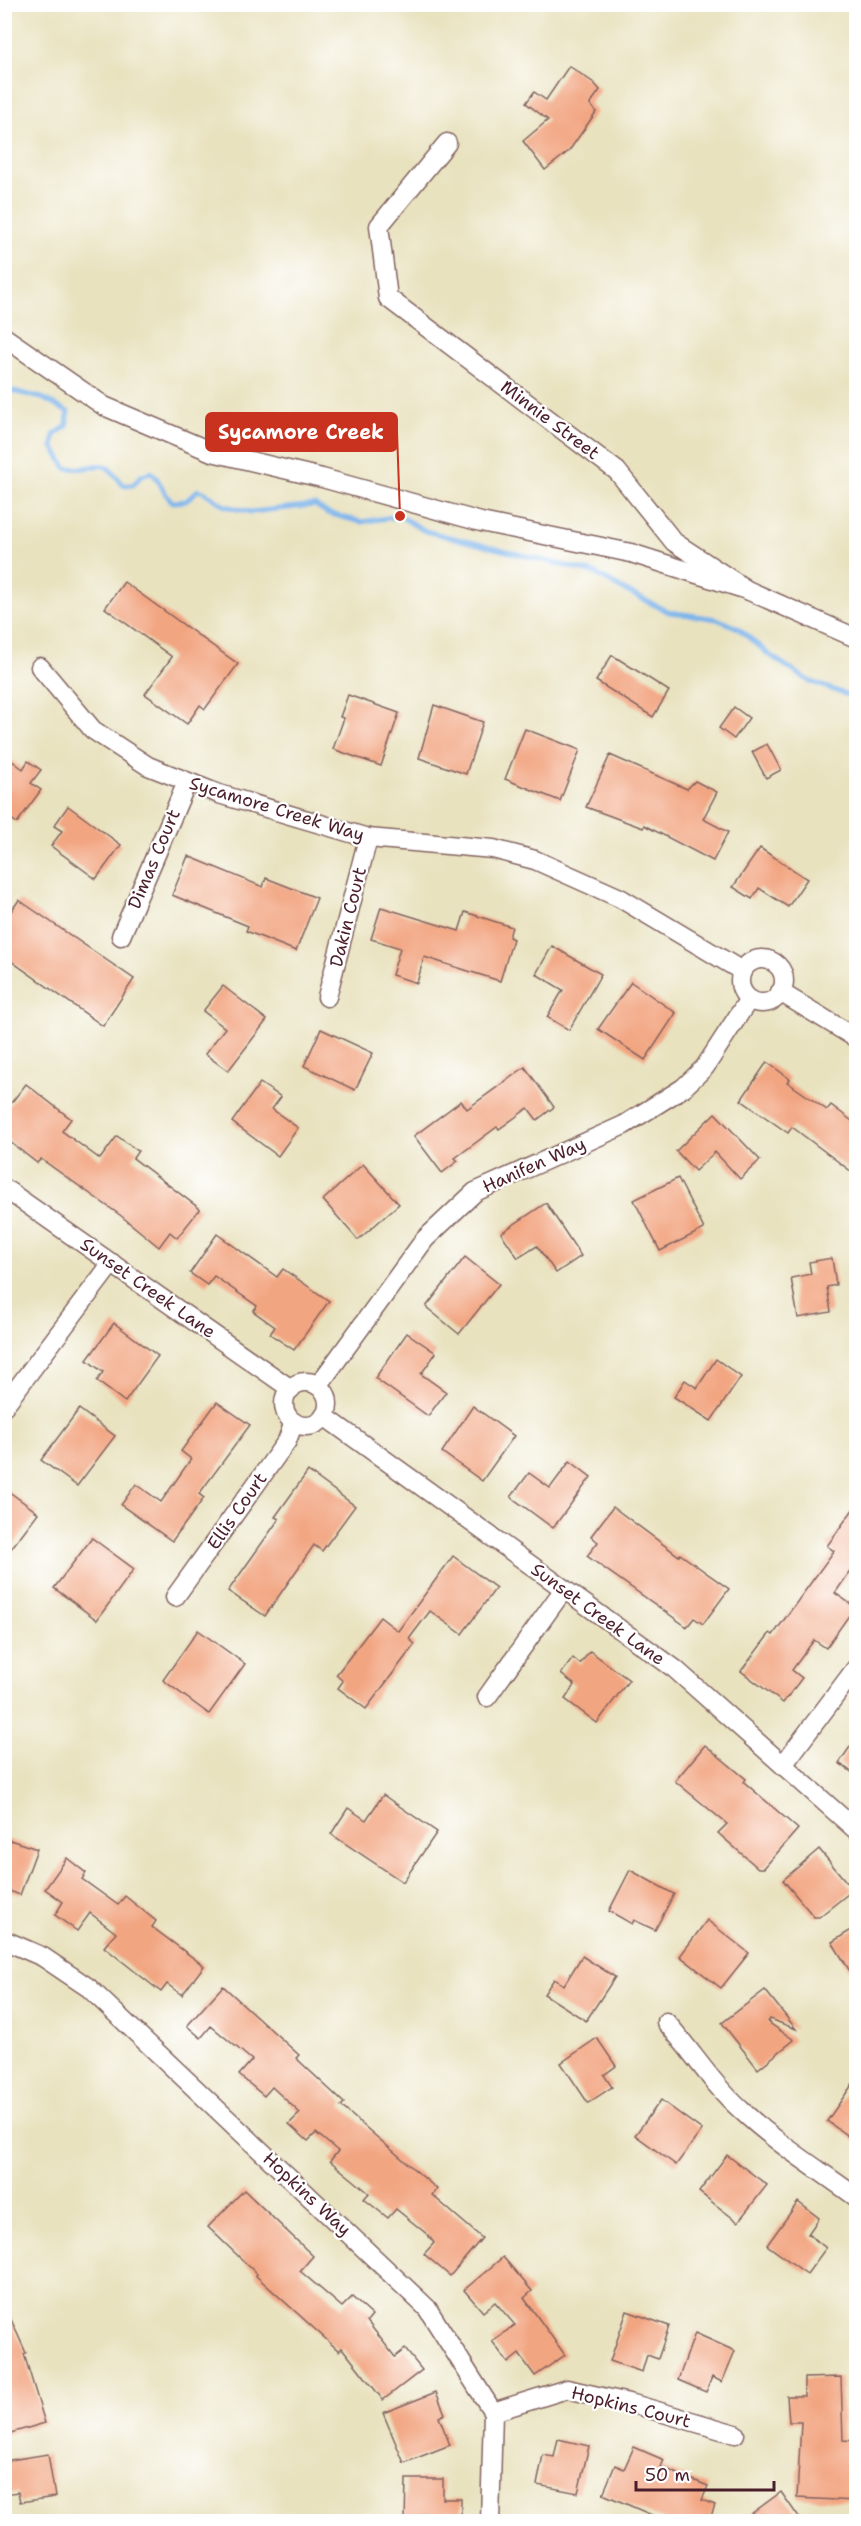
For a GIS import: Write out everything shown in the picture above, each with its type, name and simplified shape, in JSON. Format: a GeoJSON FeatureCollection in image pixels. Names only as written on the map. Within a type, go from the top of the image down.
{"type":"FeatureCollection","features":[{"type":"Feature","properties":{"kind":"street","name":"Minnie Street"},"geometry":{"type":"LineString","coordinates":[[447,143],[380,226],[388,298],[617,471],[674,542],[747,590],[856,638]]}},
{"type":"Feature","properties":{"kind":"street"},"geometry":{"type":"LineString","coordinates":[[4,337],[104,406],[212,452],[322,478],[481,522],[632,553],[747,590]]}},
{"type":"Feature","properties":{"kind":"street","name":"Sycamore Creek Way"},"geometry":{"type":"LineString","coordinates":[[40,667],[93,730],[148,766],[286,816],[368,838],[493,849],[535,860],[620,898],[742,972]]}},
{"type":"Feature","properties":{"kind":"street","name":"Dimas Court"},"geometry":{"type":"LineString","coordinates":[[121,936],[187,782]]}},
{"type":"Feature","properties":{"kind":"street","name":"Dakin Court"},"geometry":{"type":"LineString","coordinates":[[327,997],[368,838]]}},
{"type":"Feature","properties":{"kind":"street"},"geometry":{"type":"LineString","coordinates":[[754,960],[773,962],[782,973],[784,980],[780,992],[767,1002],[749,999],[740,985],[742,972],[754,960]]}},
{"type":"Feature","properties":{"kind":"street"},"geometry":{"type":"LineString","coordinates":[[780,992],[856,1038]]}},
{"type":"Feature","properties":{"kind":"street","name":"Hanifen Way"},"geometry":{"type":"LineString","coordinates":[[318,1386],[425,1239],[475,1192],[624,1125],[683,1088],[705,1067],[749,999]]}},
{"type":"Feature","properties":{"kind":"street","name":"Sunset Creek Lane"},"geometry":{"type":"LineString","coordinates":[[4,1188],[291,1389]]}},
{"type":"Feature","properties":{"kind":"street"},"geometry":{"type":"LineString","coordinates":[[4,1406],[112,1263]]}},
{"type":"Feature","properties":{"kind":"street"},"geometry":{"type":"LineString","coordinates":[[304,1383],[318,1386],[324,1391],[328,1404],[324,1416],[312,1426],[294,1422],[285,1408],[285,1401],[291,1389],[304,1383]]}},
{"type":"Feature","properties":{"kind":"street","name":"Sunset Creek Lane"},"geometry":{"type":"LineString","coordinates":[[324,1416],[675,1669],[856,1830]]}},
{"type":"Feature","properties":{"kind":"street","name":"Ellis Court"},"geometry":{"type":"LineString","coordinates":[[176,1597],[286,1441],[294,1422]]}},
{"type":"Feature","properties":{"kind":"street"},"geometry":{"type":"LineString","coordinates":[[487,1697],[564,1589]]}},
{"type":"Feature","properties":{"kind":"street"},"geometry":{"type":"LineString","coordinates":[[783,1766],[856,1668]]}},
{"type":"Feature","properties":{"kind":"street","name":"Hopkins Way"},"geometry":{"type":"LineString","coordinates":[[4,1940],[43,1957],[89,1988],[427,2308],[493,2412]]}},
{"type":"Feature","properties":{"kind":"street"},"geometry":{"type":"LineString","coordinates":[[666,2022],[715,2084],[741,2110],[771,2135],[856,2197]]}},
{"type":"Feature","properties":{"kind":"street","name":"Hopkins Court"},"geometry":{"type":"LineString","coordinates":[[493,2412],[567,2389],[633,2404],[735,2434]]}},
{"type":"Feature","properties":{"kind":"street"},"geometry":{"type":"LineString","coordinates":[[490,2522],[493,2412]]}},
{"type":"Feature","properties":{"kind":"building"},"geometry":{"type":"Polygon","coordinates":[[[569,66],[594,83],[600,90],[590,104],[596,112],[569,151],[545,170],[523,141],[548,120],[526,103],[534,92],[546,100],[569,66]]]}},
{"type":"Feature","properties":{"kind":"building"},"geometry":{"type":"Polygon","coordinates":[[[124,582],[238,664],[205,709],[200,705],[187,724],[145,694],[172,657],[105,608],[124,582]]]}},
{"type":"Feature","properties":{"kind":"building"},"geometry":{"type":"Polygon","coordinates":[[[612,655],[669,691],[653,717],[596,681],[612,655]]]}},
{"type":"Feature","properties":{"kind":"building"},"geometry":{"type":"Polygon","coordinates":[[[348,695],[399,713],[381,766],[333,749],[344,718],[340,717],[348,695]]]}},
{"type":"Feature","properties":{"kind":"building"},"geometry":{"type":"Polygon","coordinates":[[[434,705],[483,722],[466,774],[419,758],[434,705]]]}},
{"type":"Feature","properties":{"kind":"building"},"geometry":{"type":"Polygon","coordinates":[[[734,707],[749,718],[734,739],[719,728],[734,707]]]}},
{"type":"Feature","properties":{"kind":"building"},"geometry":{"type":"Polygon","coordinates":[[[525,729],[580,750],[560,801],[505,779],[525,729]]]}},
{"type":"Feature","properties":{"kind":"building"},"geometry":{"type":"Polygon","coordinates":[[[767,744],[781,770],[766,778],[752,752],[767,744]]]}},
{"type":"Feature","properties":{"kind":"building"},"geometry":{"type":"Polygon","coordinates":[[[4,755],[23,769],[28,761],[41,770],[31,783],[41,790],[17,823],[4,814],[4,755]]]}},
{"type":"Feature","properties":{"kind":"building"},"geometry":{"type":"Polygon","coordinates":[[[610,755],[687,789],[695,781],[717,792],[703,819],[728,832],[713,861],[644,825],[643,828],[586,807],[610,755]]]}},
{"type":"Feature","properties":{"kind":"building"},"geometry":{"type":"Polygon","coordinates":[[[68,806],[121,845],[96,879],[51,846],[62,831],[54,826],[68,806]]]}},
{"type":"Feature","properties":{"kind":"building"},"geometry":{"type":"Polygon","coordinates":[[[760,848],[807,879],[788,907],[759,888],[752,899],[733,887],[760,848]]]}},
{"type":"Feature","properties":{"kind":"building"},"geometry":{"type":"Polygon","coordinates":[[[188,856],[263,887],[266,878],[317,898],[296,951],[246,931],[248,926],[172,895],[188,856]]]}},
{"type":"Feature","properties":{"kind":"building"},"geometry":{"type":"Polygon","coordinates":[[[19,900],[134,979],[103,1026],[4,956],[4,921],[19,900]]]}},
{"type":"Feature","properties":{"kind":"building"},"geometry":{"type":"Polygon","coordinates":[[[381,907],[459,931],[465,912],[512,927],[509,937],[513,939],[500,981],[424,957],[417,983],[392,975],[400,948],[371,939],[381,907]]]}},
{"type":"Feature","properties":{"kind":"building"},"geometry":{"type":"Polygon","coordinates":[[[552,946],[601,974],[569,1030],[547,1017],[563,990],[536,974],[552,946]]]}},
{"type":"Feature","properties":{"kind":"building"},"geometry":{"type":"Polygon","coordinates":[[[631,982],[676,1013],[645,1060],[598,1029],[631,982]]]}},
{"type":"Feature","properties":{"kind":"building"},"geometry":{"type":"Polygon","coordinates":[[[223,986],[267,1020],[228,1071],[205,1054],[225,1028],[203,1011],[223,986]]]}},
{"type":"Feature","properties":{"kind":"building"},"geometry":{"type":"Polygon","coordinates":[[[321,1029],[373,1053],[355,1090],[304,1066],[321,1029]]]}},
{"type":"Feature","properties":{"kind":"building"},"geometry":{"type":"Polygon","coordinates":[[[767,1062],[790,1079],[787,1082],[827,1110],[831,1105],[856,1124],[856,1175],[792,1127],[788,1133],[741,1100],[767,1062]]]}},
{"type":"Feature","properties":{"kind":"building"},"geometry":{"type":"Polygon","coordinates":[[[525,1067],[554,1107],[537,1120],[528,1108],[499,1129],[497,1127],[455,1158],[458,1161],[442,1173],[414,1136],[461,1101],[467,1109],[525,1067]]]}},
{"type":"Feature","properties":{"kind":"building"},"geometry":{"type":"Polygon","coordinates":[[[260,1083],[281,1097],[272,1109],[298,1128],[278,1156],[232,1122],[260,1083]]]}},
{"type":"Feature","properties":{"kind":"building"},"geometry":{"type":"Polygon","coordinates":[[[26,1084],[71,1119],[62,1131],[100,1159],[117,1136],[138,1151],[133,1158],[200,1209],[177,1238],[170,1232],[159,1247],[120,1215],[41,1159],[37,1163],[4,1136],[4,1112],[26,1084]]]}},
{"type":"Feature","properties":{"kind":"building"},"geometry":{"type":"Polygon","coordinates":[[[715,1113],[760,1160],[740,1179],[715,1152],[695,1171],[676,1151],[715,1113]]]}},
{"type":"Feature","properties":{"kind":"building"},"geometry":{"type":"Polygon","coordinates":[[[363,1164],[399,1204],[358,1240],[323,1200],[363,1164]]]}},
{"type":"Feature","properties":{"kind":"building"},"geometry":{"type":"Polygon","coordinates":[[[678,1178],[704,1229],[660,1251],[634,1200],[678,1178]]]}},
{"type":"Feature","properties":{"kind":"building"},"geometry":{"type":"Polygon","coordinates":[[[546,1203],[581,1256],[556,1273],[537,1246],[518,1258],[501,1233],[546,1203]]]}},
{"type":"Feature","properties":{"kind":"building"},"geometry":{"type":"Polygon","coordinates":[[[217,1234],[277,1277],[283,1269],[329,1301],[294,1350],[270,1334],[275,1327],[253,1311],[257,1306],[214,1276],[207,1285],[190,1273],[217,1234]]]}},
{"type":"Feature","properties":{"kind":"building"},"geometry":{"type":"Polygon","coordinates":[[[465,1257],[499,1284],[459,1334],[426,1307],[465,1257]]]}},
{"type":"Feature","properties":{"kind":"building"},"geometry":{"type":"Polygon","coordinates":[[[832,1258],[836,1285],[827,1287],[831,1312],[798,1318],[791,1278],[811,1274],[809,1262],[832,1258]]]}},
{"type":"Feature","properties":{"kind":"building"},"geometry":{"type":"Polygon","coordinates":[[[114,1323],[158,1356],[125,1402],[97,1381],[103,1372],[87,1360],[114,1323]]]}},
{"type":"Feature","properties":{"kind":"building"},"geometry":{"type":"Polygon","coordinates":[[[407,1333],[436,1353],[421,1374],[446,1392],[428,1416],[375,1378],[407,1333]]]}},
{"type":"Feature","properties":{"kind":"building"},"geometry":{"type":"Polygon","coordinates":[[[716,1359],[741,1377],[711,1421],[674,1397],[685,1380],[697,1388],[716,1359]]]}},
{"type":"Feature","properties":{"kind":"building"},"geometry":{"type":"Polygon","coordinates":[[[217,1402],[250,1425],[199,1494],[204,1498],[172,1541],[121,1505],[136,1484],[161,1502],[191,1459],[181,1451],[217,1402]]]}},
{"type":"Feature","properties":{"kind":"building"},"geometry":{"type":"Polygon","coordinates":[[[473,1406],[514,1436],[482,1481],[442,1452],[473,1406]]]}},
{"type":"Feature","properties":{"kind":"building"},"geometry":{"type":"Polygon","coordinates":[[[79,1409],[115,1436],[77,1486],[41,1460],[79,1409]]]}},
{"type":"Feature","properties":{"kind":"building"},"geometry":{"type":"Polygon","coordinates":[[[570,1461],[591,1477],[553,1528],[511,1497],[529,1473],[550,1488],[570,1461]]]}},
{"type":"Feature","properties":{"kind":"building"},"geometry":{"type":"Polygon","coordinates":[[[308,1471],[355,1506],[322,1551],[314,1545],[265,1616],[228,1591],[279,1519],[275,1517],[308,1471]]]}},
{"type":"Feature","properties":{"kind":"building"},"geometry":{"type":"Polygon","coordinates":[[[4,1488],[38,1513],[4,1558],[4,1488]]]}},
{"type":"Feature","properties":{"kind":"building"},"geometry":{"type":"Polygon","coordinates":[[[856,1505],[856,1563],[835,1593],[855,1607],[826,1648],[814,1640],[792,1670],[802,1678],[783,1703],[741,1671],[770,1633],[773,1635],[834,1551],[827,1546],[856,1505]]]}},
{"type":"Feature","properties":{"kind":"building"},"geometry":{"type":"Polygon","coordinates":[[[613,1507],[679,1556],[680,1554],[729,1589],[703,1624],[694,1618],[687,1627],[587,1556],[598,1542],[591,1536],[613,1507]]]}},
{"type":"Feature","properties":{"kind":"building"},"geometry":{"type":"Polygon","coordinates":[[[92,1538],[134,1569],[97,1620],[54,1588],[92,1538]]]}},
{"type":"Feature","properties":{"kind":"building"},"geometry":{"type":"Polygon","coordinates":[[[453,1556],[496,1588],[462,1634],[430,1611],[409,1639],[415,1644],[366,1709],[338,1688],[343,1681],[336,1675],[380,1617],[398,1631],[453,1556]]]}},
{"type":"Feature","properties":{"kind":"building"},"geometry":{"type":"Polygon","coordinates":[[[198,1630],[245,1664],[209,1714],[163,1680],[198,1630]]]}},
{"type":"Feature","properties":{"kind":"building"},"geometry":{"type":"Polygon","coordinates":[[[590,1651],[629,1680],[597,1723],[565,1699],[575,1685],[561,1674],[573,1658],[580,1664],[590,1651]]]}},
{"type":"Feature","properties":{"kind":"building"},"geometry":{"type":"Polygon","coordinates":[[[856,1738],[856,1775],[839,1763],[856,1738]]]}},
{"type":"Feature","properties":{"kind":"building"},"geometry":{"type":"Polygon","coordinates":[[[705,1745],[746,1779],[744,1782],[798,1829],[764,1868],[758,1868],[718,1833],[727,1824],[675,1781],[705,1745]]]}},
{"type":"Feature","properties":{"kind":"building"},"geometry":{"type":"Polygon","coordinates":[[[383,1795],[437,1832],[403,1882],[331,1834],[348,1808],[366,1820],[383,1795]]]}},
{"type":"Feature","properties":{"kind":"building"},"geometry":{"type":"Polygon","coordinates":[[[4,1838],[37,1849],[20,1895],[4,1889],[4,1838]]]}},
{"type":"Feature","properties":{"kind":"building"},"geometry":{"type":"Polygon","coordinates":[[[819,1849],[853,1890],[819,1917],[814,1917],[783,1880],[819,1849]]]}},
{"type":"Feature","properties":{"kind":"building"},"geometry":{"type":"Polygon","coordinates":[[[67,1858],[86,1873],[82,1879],[118,1905],[125,1896],[156,1921],[152,1927],[204,1966],[182,1995],[167,1984],[161,1992],[104,1947],[116,1933],[90,1913],[77,1931],[55,1915],[63,1902],[45,1889],[67,1858]]]}},
{"type":"Feature","properties":{"kind":"building"},"geometry":{"type":"Polygon","coordinates":[[[630,1870],[674,1894],[655,1930],[634,1920],[632,1924],[609,1911],[630,1870]]]}},
{"type":"Feature","properties":{"kind":"building"},"geometry":{"type":"Polygon","coordinates":[[[707,1920],[749,1953],[721,1988],[680,1956],[707,1920]]]}},
{"type":"Feature","properties":{"kind":"building"},"geometry":{"type":"Polygon","coordinates":[[[856,1927],[856,1981],[832,1942],[856,1927]]]}},
{"type":"Feature","properties":{"kind":"building"},"geometry":{"type":"Polygon","coordinates":[[[582,1956],[615,1977],[586,2021],[544,1994],[554,1979],[564,1985],[582,1956]]]}},
{"type":"Feature","properties":{"kind":"building"},"geometry":{"type":"Polygon","coordinates":[[[223,1986],[299,2055],[296,2058],[344,2103],[341,2106],[437,2189],[432,2195],[482,2238],[450,2276],[424,2254],[434,2243],[428,2235],[396,2209],[388,2218],[364,2199],[369,2193],[330,2161],[338,2151],[316,2133],[308,2141],[289,2124],[300,2113],[272,2087],[264,2096],[239,2075],[252,2060],[211,2026],[201,2038],[187,2026],[223,1986]]]}},
{"type":"Feature","properties":{"kind":"building"},"geometry":{"type":"Polygon","coordinates":[[[765,1990],[796,2029],[770,2019],[768,2022],[794,2040],[758,2069],[722,2023],[765,1990]]]}},
{"type":"Feature","properties":{"kind":"building"},"geometry":{"type":"Polygon","coordinates":[[[597,2038],[616,2066],[604,2075],[612,2087],[588,2103],[561,2063],[597,2038]]]}},
{"type":"Feature","properties":{"kind":"building"},"geometry":{"type":"Polygon","coordinates":[[[856,2079],[856,2142],[827,2121],[856,2079]]]}},
{"type":"Feature","properties":{"kind":"building"},"geometry":{"type":"Polygon","coordinates":[[[661,2100],[702,2130],[676,2165],[635,2135],[661,2100]]]}},
{"type":"Feature","properties":{"kind":"building"},"geometry":{"type":"Polygon","coordinates":[[[727,2155],[767,2185],[738,2222],[699,2192],[727,2155]]]}},
{"type":"Feature","properties":{"kind":"building"},"geometry":{"type":"Polygon","coordinates":[[[244,2190],[313,2256],[300,2271],[342,2307],[352,2297],[372,2315],[367,2321],[395,2357],[405,2349],[422,2370],[383,2400],[342,2348],[339,2351],[255,2275],[257,2274],[208,2227],[244,2190]]]}},
{"type":"Feature","properties":{"kind":"building"},"geometry":{"type":"Polygon","coordinates":[[[798,2202],[819,2218],[808,2234],[826,2248],[807,2274],[767,2245],[798,2202]]]}},
{"type":"Feature","properties":{"kind":"building"},"geometry":{"type":"Polygon","coordinates":[[[503,2257],[532,2291],[524,2298],[565,2355],[535,2376],[519,2354],[508,2363],[492,2341],[515,2325],[495,2302],[483,2312],[464,2290],[503,2257]]]}},
{"type":"Feature","properties":{"kind":"building"},"geometry":{"type":"Polygon","coordinates":[[[4,2304],[26,2353],[24,2354],[45,2423],[4,2435],[4,2304]]]}},
{"type":"Feature","properties":{"kind":"building"},"geometry":{"type":"Polygon","coordinates":[[[627,2311],[669,2326],[658,2359],[647,2355],[642,2372],[610,2361],[627,2311]]]}},
{"type":"Feature","properties":{"kind":"building"},"geometry":{"type":"Polygon","coordinates":[[[695,2333],[735,2351],[722,2382],[712,2377],[706,2392],[678,2380],[695,2333]]]}},
{"type":"Feature","properties":{"kind":"building"},"geometry":{"type":"Polygon","coordinates":[[[841,2377],[843,2440],[856,2441],[856,2501],[797,2498],[801,2422],[789,2422],[787,2396],[804,2396],[804,2378],[841,2377]]]}},
{"type":"Feature","properties":{"kind":"building"},"geometry":{"type":"Polygon","coordinates":[[[436,2392],[445,2414],[439,2417],[450,2445],[404,2463],[383,2413],[436,2392]]]}},
{"type":"Feature","properties":{"kind":"building"},"geometry":{"type":"Polygon","coordinates":[[[558,2439],[589,2446],[578,2493],[537,2485],[543,2455],[554,2457],[558,2439]]]}},
{"type":"Feature","properties":{"kind":"building"},"geometry":{"type":"Polygon","coordinates":[[[634,2447],[664,2460],[661,2467],[708,2486],[702,2500],[715,2505],[709,2522],[668,2522],[603,2494],[615,2465],[624,2469],[634,2447]]]}},
{"type":"Feature","properties":{"kind":"building"},"geometry":{"type":"Polygon","coordinates":[[[48,2454],[55,2497],[20,2502],[18,2492],[4,2494],[4,2461],[48,2454]]]}},
{"type":"Feature","properties":{"kind":"building"},"geometry":{"type":"Polygon","coordinates":[[[406,2479],[443,2479],[443,2499],[461,2499],[461,2522],[405,2522],[406,2479]]]}},
{"type":"Feature","properties":{"kind":"building"},"geometry":{"type":"Polygon","coordinates":[[[781,2492],[802,2522],[740,2522],[781,2492]]]}},
{"type":"Feature","properties":{"kind":"waterway"},"geometry":{"type":"LineString","coordinates":[[4,389],[42,398],[68,412],[67,426],[54,435],[53,447],[66,468],[104,466],[123,485],[133,485],[142,475],[151,472],[173,502],[186,501],[198,490],[225,506],[251,512],[315,505],[327,513],[361,522],[400,516],[425,531],[595,573],[669,612],[717,619],[738,628],[768,654],[809,681],[856,698]]}},
{"type":"Feature","properties":{"kind":"place","name":"Sycamore Creek"},"geometry":{"type":"Point","coordinates":[400,516]}}]}
